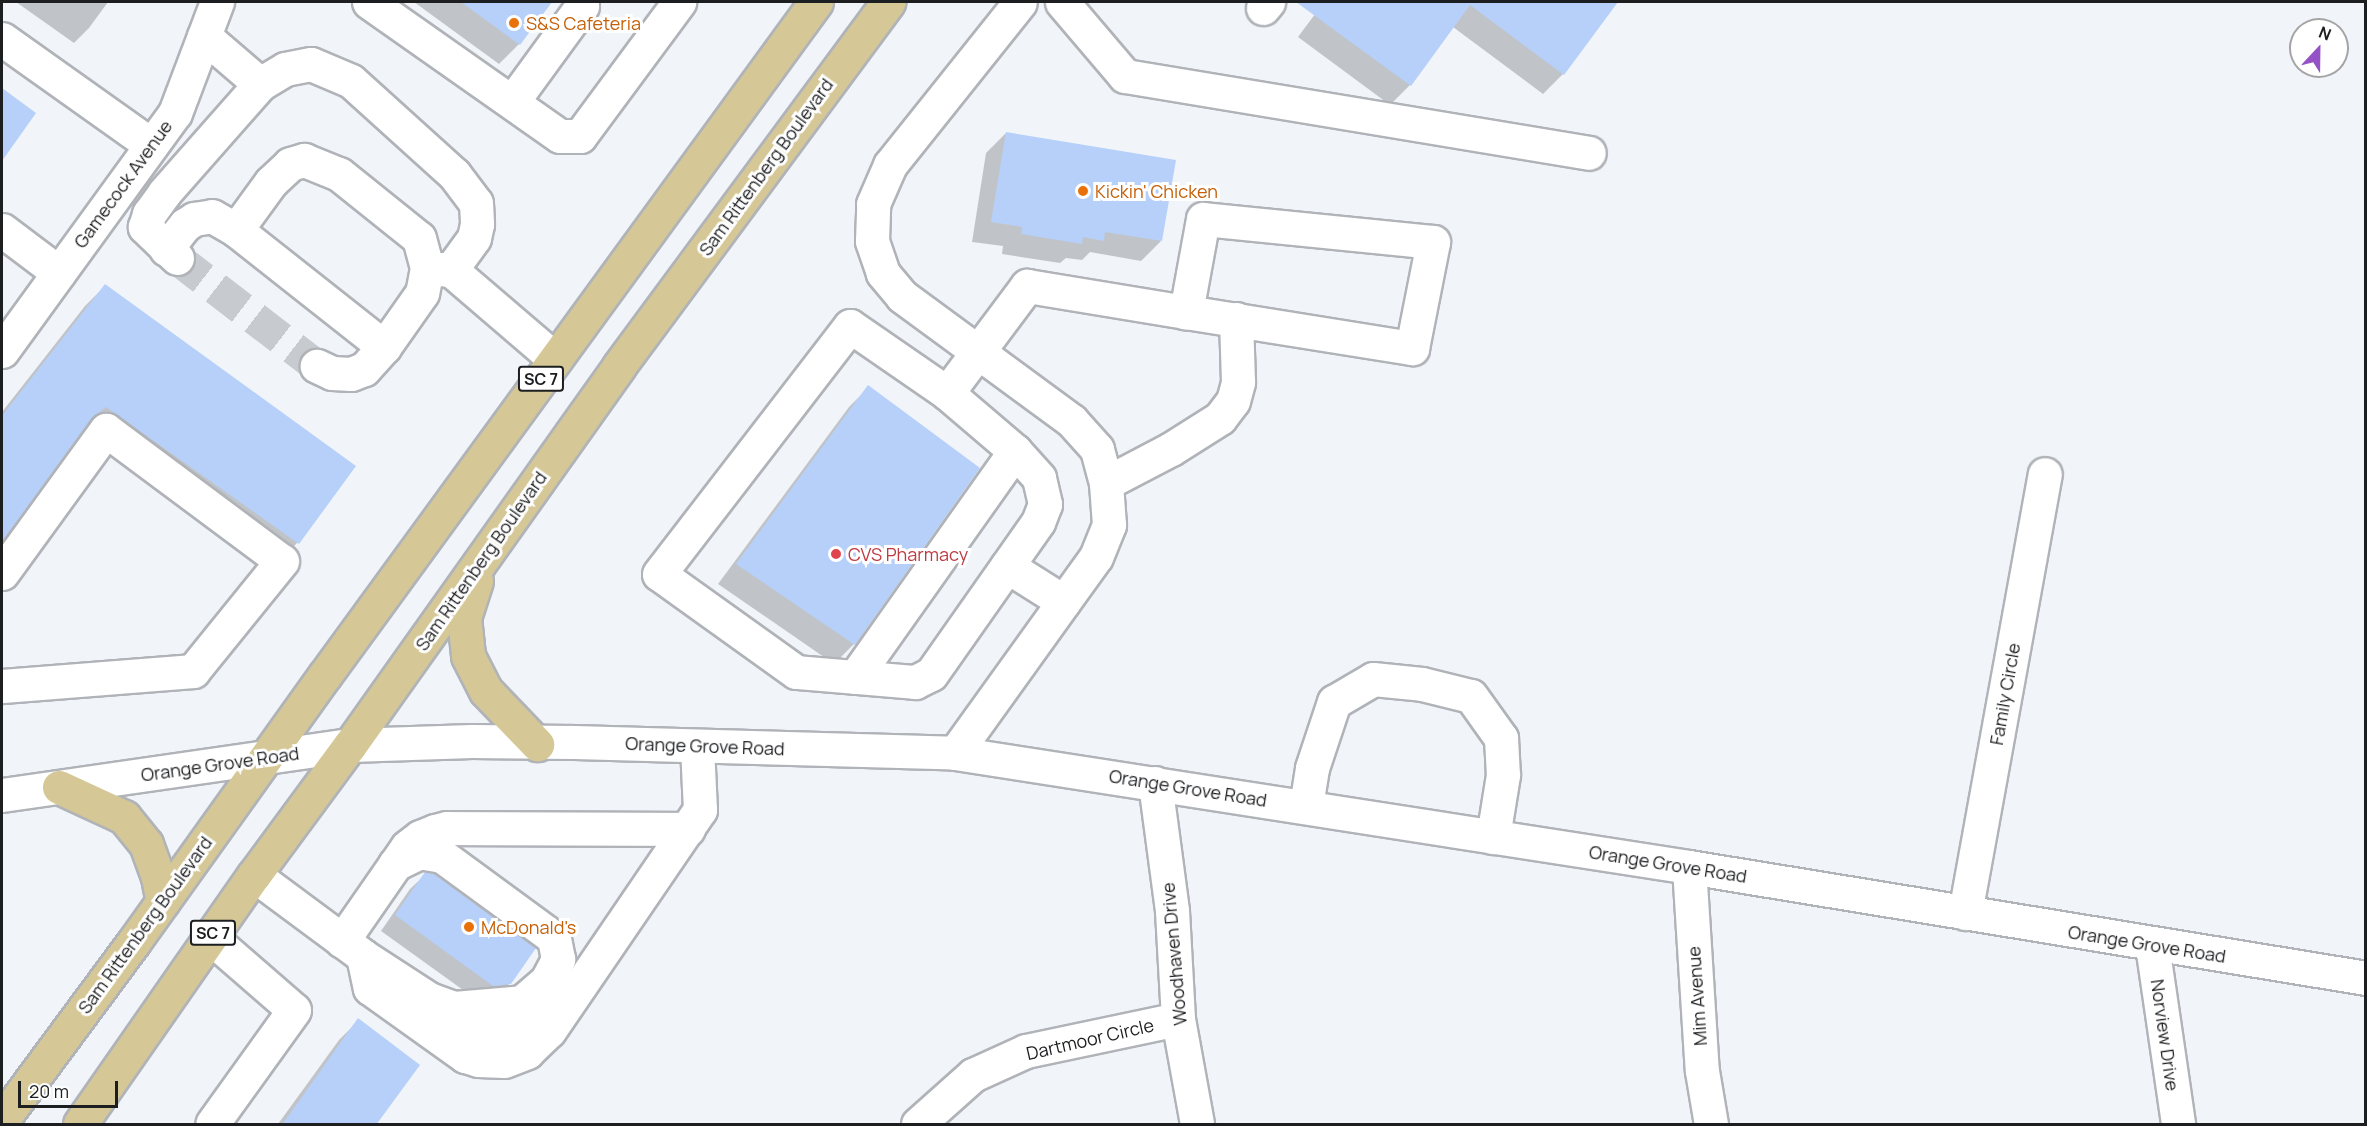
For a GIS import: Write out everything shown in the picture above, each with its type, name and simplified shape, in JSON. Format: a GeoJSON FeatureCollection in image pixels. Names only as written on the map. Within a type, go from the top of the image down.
{"type":"FeatureCollection","features":[{"type":"Feature","properties":{"kind":"main road","name":"Sam Rittenberg Boulevard"},"geometry":{"type":"LineString","coordinates":[[2,1120],[163,902],[816,2]]}},
{"type":"Feature","properties":{"kind":"main road","name":"Sam Rittenberg Boulevard"},"geometry":{"type":"LineString","coordinates":[[80,1125],[254,875],[350,745],[619,366],[888,2]]}},
{"type":"Feature","properties":{"kind":"main road"},"geometry":{"type":"LineString","coordinates":[[486,554],[464,617],[468,656],[486,691],[537,744]]}},
{"type":"Feature","properties":{"kind":"main road"},"geometry":{"type":"LineString","coordinates":[[58,788],[124,817],[146,844],[158,877],[163,902]]}},
{"type":"Feature","properties":{"kind":"street","name":"Gamecock Avenue"},"geometry":{"type":"LineString","coordinates":[[2,351],[175,113],[217,2]]}},
{"type":"Feature","properties":{"kind":"street"},"geometry":{"type":"LineString","coordinates":[[369,2],[560,136],[580,136],[679,2]]}},
{"type":"Feature","properties":{"kind":"street"},"geometry":{"type":"LineString","coordinates":[[955,753],[1096,557],[1109,525],[1106,483],[1097,449],[1072,421],[902,296],[883,273],[872,241],[873,204],[890,165],[1020,2]]}},
{"type":"Feature","properties":{"kind":"street"},"geometry":{"type":"LineString","coordinates":[[1062,2],[1125,76],[1589,153]]}},
{"type":"Feature","properties":{"kind":"street"},"geometry":{"type":"LineString","coordinates":[[512,102],[582,6]]}},
{"type":"Feature","properties":{"kind":"street"},"geometry":{"type":"LineString","coordinates":[[204,36],[260,84]]}},
{"type":"Feature","properties":{"kind":"street"},"geometry":{"type":"LineString","coordinates":[[2,39],[152,145]]}},
{"type":"Feature","properties":{"kind":"street"},"geometry":{"type":"LineString","coordinates":[[317,366],[332,373],[351,374],[364,369],[384,347],[439,269],[474,238],[477,224],[476,203],[454,174],[351,81],[311,64],[285,69],[260,84],[164,193],[149,214],[145,226],[171,254],[185,225],[194,219],[212,216],[236,230],[384,347]]}},
{"type":"Feature","properties":{"kind":"street"},"geometry":{"type":"LineString","coordinates":[[236,230],[271,182],[290,164],[304,160],[339,174],[419,238],[439,269],[555,359]]}},
{"type":"Feature","properties":{"kind":"street"},"geometry":{"type":"LineString","coordinates":[[947,393],[1027,286],[1186,312],[1412,348],[1433,242],[1203,219],[1186,312]]}},
{"type":"Feature","properties":{"kind":"street"},"geometry":{"type":"LineString","coordinates":[[2,230],[59,273]]}},
{"type":"Feature","properties":{"kind":"street"},"geometry":{"type":"LineString","coordinates":[[1106,483],[1171,449],[1220,418],[1233,401],[1238,382],[1236,320]]}},
{"type":"Feature","properties":{"kind":"street"},"geometry":{"type":"LineString","coordinates":[[850,326],[947,393],[1015,451],[1039,478],[1045,504],[1038,522],[931,674],[915,682],[796,672],[659,574],[850,326]]}},
{"type":"Feature","properties":{"kind":"street"},"geometry":{"type":"LineString","coordinates":[[2,573],[106,430],[282,561],[193,671],[2,686]]}},
{"type":"Feature","properties":{"kind":"street"},"geometry":{"type":"LineString","coordinates":[[855,677],[1015,451]]}},
{"type":"Feature","properties":{"kind":"street","name":"Family Circle"},"geometry":{"type":"LineString","coordinates":[[1965,913],[2045,474]]}},
{"type":"Feature","properties":{"kind":"street"},"geometry":{"type":"LineString","coordinates":[[1007,566],[1064,602]]}},
{"type":"Feature","properties":{"kind":"street"},"geometry":{"type":"LineString","coordinates":[[1306,806],[1312,768],[1334,702],[1373,679],[1422,684],[1471,696],[1501,738],[1503,775],[1493,837]]}},
{"type":"Feature","properties":{"kind":"street","name":"Orange Grove Road"},"geometry":{"type":"LineString","coordinates":[[2,795],[350,745],[472,741],[955,753],[1689,867],[2152,945],[2366,978]]}},
{"type":"Feature","properties":{"kind":"street"},"geometry":{"type":"LineString","coordinates":[[688,829],[447,828],[420,837],[407,847],[395,864],[357,958],[370,988],[465,1056],[478,1060],[504,1060],[527,1052],[549,1030],[688,829],[700,810],[697,746]]}},
{"type":"Feature","properties":{"kind":"street","name":"Woodhaven Drive"},"geometry":{"type":"LineString","coordinates":[[1155,783],[1172,910],[1178,1019],[1197,1125]]}},
{"type":"Feature","properties":{"kind":"street"},"geometry":{"type":"LineString","coordinates":[[254,875],[357,958],[429,999],[454,1008],[522,1002],[547,980],[558,959],[554,938],[442,856],[420,852],[395,864]]}},
{"type":"Feature","properties":{"kind":"street","name":"Mim Avenue"},"geometry":{"type":"LineString","coordinates":[[1689,867],[1702,1071],[1711,1125]]}},
{"type":"Feature","properties":{"kind":"street"},"geometry":{"type":"LineString","coordinates":[[210,937],[294,1010],[212,1125]]}},
{"type":"Feature","properties":{"kind":"street","name":"Norview Drive"},"geometry":{"type":"LineString","coordinates":[[2152,945],[2178,1125]]}},
{"type":"Feature","properties":{"kind":"street","name":"Dartmoor Circle"},"geometry":{"type":"LineString","coordinates":[[918,1125],[973,1075],[1026,1051],[1178,1019]]}},
{"type":"Feature","properties":{"kind":"building","name":"S&S Cafeteria"},"geometry":{"type":"Polygon","coordinates":[[[461,2],[552,2],[520,45],[461,2]]]}},
{"type":"Feature","properties":{"kind":"building"},"geometry":{"type":"Polygon","coordinates":[[[1296,2],[1618,2],[1564,75],[1470,5],[1411,86],[1296,2]]]}},
{"type":"Feature","properties":{"kind":"building"},"geometry":{"type":"Polygon","coordinates":[[[2,88],[36,113],[2,161],[2,88]]]}},
{"type":"Feature","properties":{"kind":"building","name":"Kickin' Chicken"},"geometry":{"type":"Polygon","coordinates":[[[1006,132],[1176,160],[1162,241],[1105,232],[1104,241],[1083,237],[1082,244],[1021,234],[1022,227],[991,222],[1006,132]]]}},
{"type":"Feature","properties":{"kind":"building"},"geometry":{"type":"Polygon","coordinates":[[[105,284],[356,466],[299,544],[106,407],[91,419],[2,542],[2,416],[105,284]]]}},
{"type":"Feature","properties":{"kind":"building","name":"CVS Pharmacy"},"geometry":{"type":"Polygon","coordinates":[[[868,385],[980,468],[855,645],[736,564],[868,385]]]}},
{"type":"Feature","properties":{"kind":"building","name":"McDonald's"},"geometry":{"type":"Polygon","coordinates":[[[425,872],[434,874],[536,948],[511,984],[493,986],[395,915],[425,872]]]}},
{"type":"Feature","properties":{"kind":"building"},"geometry":{"type":"Polygon","coordinates":[[[358,1018],[420,1065],[376,1125],[282,1125],[358,1018]]]}},
{"type":"Feature","properties":{"kind":"tunnel"},"geometry":{"type":"LineString","coordinates":[[177,258],[317,366]]}},
{"type":"Feature","properties":{"kind":"place","name":"S&S Cafeteria"},"geometry":{"type":"Point","coordinates":[514,23]}},
{"type":"Feature","properties":{"kind":"place","name":"Kickin' Chicken"},"geometry":{"type":"Point","coordinates":[1083,191]}},
{"type":"Feature","properties":{"kind":"place","name":"CVS Pharmacy"},"geometry":{"type":"Point","coordinates":[836,554]}},
{"type":"Feature","properties":{"kind":"place","name":"McDonald's"},"geometry":{"type":"Point","coordinates":[469,927]}}]}
